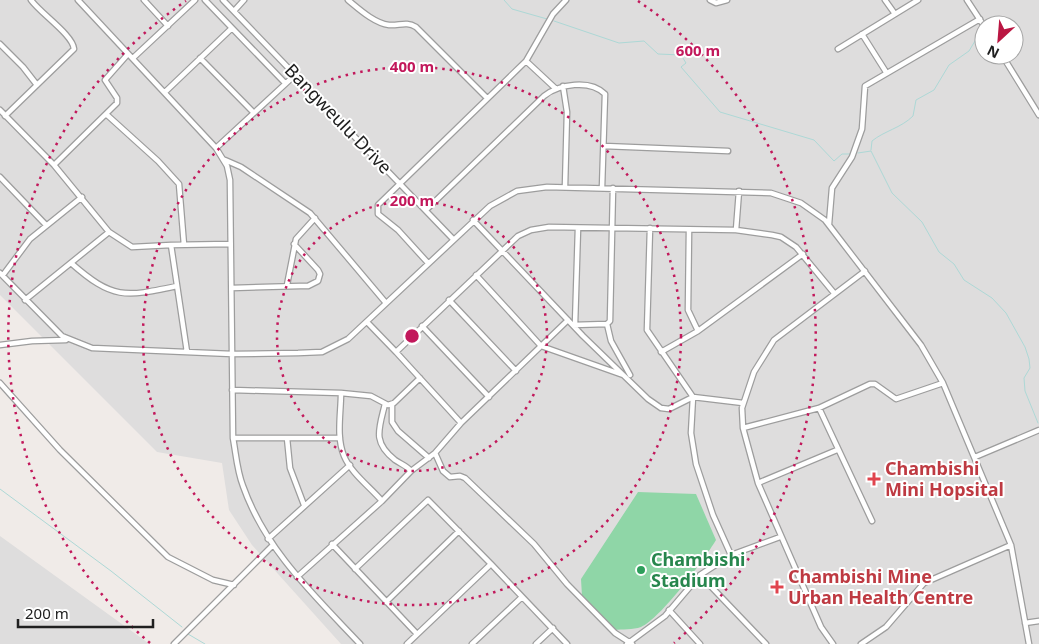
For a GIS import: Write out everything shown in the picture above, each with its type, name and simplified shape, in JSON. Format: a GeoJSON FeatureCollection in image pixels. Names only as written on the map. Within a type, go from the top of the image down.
{"type":"FeatureCollection","features":[{"type":"Feature","properties":{"kind":"street"},"geometry":{"type":"LineString","coordinates":[[5,116],[74,49],[74,44],[31,0]]}},
{"type":"Feature","properties":{"kind":"street"},"geometry":{"type":"LineString","coordinates":[[144,0],[168,26]]}},
{"type":"Feature","properties":{"kind":"street"},"geometry":{"type":"LineString","coordinates":[[133,58],[195,0]]}},
{"type":"Feature","properties":{"kind":"street","name":"Bangweulu Drive"},"geometry":{"type":"LineString","coordinates":[[205,0],[285,83]]}},
{"type":"Feature","properties":{"kind":"street","name":"Bangweulu Drive"},"geometry":{"type":"LineString","coordinates":[[222,0],[453,239]]}},
{"type":"Feature","properties":{"kind":"street"},"geometry":{"type":"LineString","coordinates":[[234,11],[244,0]]}},
{"type":"Feature","properties":{"kind":"street"},"geometry":{"type":"LineString","coordinates":[[348,0],[383,24],[406,23],[416,26],[488,98]]}},
{"type":"Feature","properties":{"kind":"street"},"geometry":{"type":"LineString","coordinates":[[428,263],[398,230],[378,214],[378,204],[401,184],[526,61],[553,14],[566,0]]}},
{"type":"Feature","properties":{"kind":"street"},"geometry":{"type":"LineString","coordinates":[[710,0],[716,3],[727,0]]}},
{"type":"Feature","properties":{"kind":"street"},"geometry":{"type":"LineString","coordinates":[[886,0],[895,14]]}},
{"type":"Feature","properties":{"kind":"street"},"geometry":{"type":"LineString","coordinates":[[838,49],[918,0]]}},
{"type":"Feature","properties":{"kind":"street"},"geometry":{"type":"LineString","coordinates":[[967,0],[977,15]]}},
{"type":"Feature","properties":{"kind":"street"},"geometry":{"type":"LineString","coordinates":[[80,1],[216,148],[224,160],[230,180],[233,438],[242,486],[258,522],[272,546],[297,577],[360,644]]}},
{"type":"Feature","properties":{"kind":"street"},"geometry":{"type":"LineString","coordinates":[[829,224],[832,188],[852,157],[862,129],[864,89],[867,84],[974,22]]}},
{"type":"Feature","properties":{"kind":"street"},"geometry":{"type":"LineString","coordinates":[[165,92],[232,28]]}},
{"type":"Feature","properties":{"kind":"street"},"geometry":{"type":"LineString","coordinates":[[862,34],[886,72]]}},
{"type":"Feature","properties":{"kind":"street"},"geometry":{"type":"LineString","coordinates":[[0,44],[23,67],[37,85]]}},
{"type":"Feature","properties":{"kind":"street"},"geometry":{"type":"LineString","coordinates":[[54,165],[118,100],[106,80],[128,54]]}},
{"type":"Feature","properties":{"kind":"street"},"geometry":{"type":"LineString","coordinates":[[200,58],[254,113]]}},
{"type":"Feature","properties":{"kind":"street"},"geometry":{"type":"LineString","coordinates":[[526,61],[555,88]]}},
{"type":"Feature","properties":{"kind":"street"},"geometry":{"type":"LineString","coordinates":[[1008,65],[1039,116]]}},
{"type":"Feature","properties":{"kind":"street"},"geometry":{"type":"LineString","coordinates":[[216,148],[295,75]]}},
{"type":"Feature","properties":{"kind":"street"},"geometry":{"type":"LineString","coordinates":[[563,86],[568,112],[565,187]]}},
{"type":"Feature","properties":{"kind":"street"},"geometry":{"type":"LineString","coordinates":[[426,210],[555,88],[563,86],[582,86],[600,90],[605,94],[602,188]]}},
{"type":"Feature","properties":{"kind":"street"},"geometry":{"type":"LineString","coordinates":[[0,110],[54,165],[109,232],[132,247],[230,244]]}},
{"type":"Feature","properties":{"kind":"street"},"geometry":{"type":"LineString","coordinates":[[106,114],[158,161],[179,184],[184,245]]}},
{"type":"Feature","properties":{"kind":"street"},"geometry":{"type":"LineString","coordinates":[[604,146],[728,152]]}},
{"type":"Feature","properties":{"kind":"street"},"geometry":{"type":"LineString","coordinates":[[224,160],[241,167],[300,205],[315,218],[386,303]]}},
{"type":"Feature","properties":{"kind":"street"},"geometry":{"type":"LineString","coordinates":[[0,177],[46,225]]}},
{"type":"Feature","properties":{"kind":"street"},"geometry":{"type":"LineString","coordinates":[[0,345],[68,340],[102,350],[232,354],[322,352],[340,345],[367,322],[473,220],[494,203],[517,191],[537,187],[565,187],[771,192],[810,208],[829,224],[921,345],[943,383],[1011,545],[1029,644]]}},
{"type":"Feature","properties":{"kind":"street"},"geometry":{"type":"LineString","coordinates":[[613,188],[610,321],[607,324],[611,341],[628,375]]}},
{"type":"Feature","properties":{"kind":"street"},"geometry":{"type":"LineString","coordinates":[[736,230],[739,191]]}},
{"type":"Feature","properties":{"kind":"street"},"geometry":{"type":"LineString","coordinates":[[68,340],[49,325],[1,274],[27,243],[46,225],[82,197]]}},
{"type":"Feature","properties":{"kind":"street"},"geometry":{"type":"LineString","coordinates":[[287,286],[291,276],[294,244],[298,235],[315,218]]}},
{"type":"Feature","properties":{"kind":"street"},"geometry":{"type":"LineString","coordinates":[[473,220],[568,320],[628,375],[648,399],[661,408],[669,409],[693,397],[743,403]]}},
{"type":"Feature","properties":{"kind":"street"},"geometry":{"type":"LineString","coordinates":[[396,352],[518,236],[532,230],[549,227],[736,230],[781,238],[803,254],[834,293]]}},
{"type":"Feature","properties":{"kind":"street"},"geometry":{"type":"LineString","coordinates":[[574,325],[578,228]]}},
{"type":"Feature","properties":{"kind":"street"},"geometry":{"type":"LineString","coordinates":[[650,228],[647,330],[693,397],[691,433],[696,464],[713,516],[731,555]]}},
{"type":"Feature","properties":{"kind":"street"},"geometry":{"type":"LineString","coordinates":[[689,230],[688,310],[698,331]]}},
{"type":"Feature","properties":{"kind":"street"},"geometry":{"type":"LineString","coordinates":[[25,300],[109,232]]}},
{"type":"Feature","properties":{"kind":"street"},"geometry":{"type":"LineString","coordinates":[[232,288],[308,286],[320,278],[318,270],[294,244]]}},
{"type":"Feature","properties":{"kind":"street"},"geometry":{"type":"LineString","coordinates":[[171,245],[187,352]]}},
{"type":"Feature","properties":{"kind":"street"},"geometry":{"type":"LineString","coordinates":[[661,352],[698,331],[803,254]]}},
{"type":"Feature","properties":{"kind":"street"},"geometry":{"type":"LineString","coordinates":[[71,263],[89,279],[126,295],[177,286]]}},
{"type":"Feature","properties":{"kind":"street"},"geometry":{"type":"LineString","coordinates":[[834,644],[821,627],[758,483],[742,428],[743,403],[754,372],[769,346],[780,334],[865,271]]}},
{"type":"Feature","properties":{"kind":"street"},"geometry":{"type":"LineString","coordinates":[[476,275],[541,346],[628,375]]}},
{"type":"Feature","properties":{"kind":"street"},"geometry":{"type":"LineString","coordinates":[[449,300],[516,371]]}},
{"type":"Feature","properties":{"kind":"street"},"geometry":{"type":"LineString","coordinates":[[297,577],[382,501],[411,471],[435,453],[461,423],[568,320]]}},
{"type":"Feature","properties":{"kind":"street"},"geometry":{"type":"LineString","coordinates":[[367,322],[461,423]]}},
{"type":"Feature","properties":{"kind":"street"},"geometry":{"type":"LineString","coordinates":[[574,325],[607,324]]}},
{"type":"Feature","properties":{"kind":"street"},"geometry":{"type":"LineString","coordinates":[[422,326],[489,398]]}},
{"type":"Feature","properties":{"kind":"street"},"geometry":{"type":"LineString","coordinates":[[420,378],[392,405],[392,422],[398,431],[429,458]]}},
{"type":"Feature","properties":{"kind":"street"},"geometry":{"type":"LineString","coordinates":[[0,383],[60,450],[168,557],[213,580],[234,584]]}},
{"type":"Feature","properties":{"kind":"street"},"geometry":{"type":"LineString","coordinates":[[742,428],[819,408],[870,384],[875,384],[896,398],[943,383]]}},
{"type":"Feature","properties":{"kind":"street"},"geometry":{"type":"LineString","coordinates":[[232,390],[341,393],[371,396],[385,404],[392,405]]}},
{"type":"Feature","properties":{"kind":"street"},"geometry":{"type":"LineString","coordinates":[[341,393],[340,438],[343,455],[382,501]]}},
{"type":"Feature","properties":{"kind":"street"},"geometry":{"type":"LineString","coordinates":[[385,404],[379,427],[379,441],[391,456],[411,471]]}},
{"type":"Feature","properties":{"kind":"street"},"geometry":{"type":"LineString","coordinates":[[819,408],[837,450],[872,521]]}},
{"type":"Feature","properties":{"kind":"street"},"geometry":{"type":"LineString","coordinates":[[975,457],[1039,430]]}},
{"type":"Feature","properties":{"kind":"street"},"geometry":{"type":"LineString","coordinates":[[233,438],[340,438]]}},
{"type":"Feature","properties":{"kind":"street"},"geometry":{"type":"LineString","coordinates":[[286,438],[290,468],[304,505]]}},
{"type":"Feature","properties":{"kind":"street"},"geometry":{"type":"LineString","coordinates":[[758,483],[837,450]]}},
{"type":"Feature","properties":{"kind":"street"},"geometry":{"type":"LineString","coordinates":[[435,453],[446,475],[465,478],[534,544],[566,584],[615,633],[629,643],[657,624],[700,575],[731,555],[780,537]]}},
{"type":"Feature","properties":{"kind":"street"},"geometry":{"type":"LineString","coordinates":[[268,539],[350,465]]}},
{"type":"Feature","properties":{"kind":"street"},"geometry":{"type":"LineString","coordinates":[[355,569],[428,500],[567,644]]}},
{"type":"Feature","properties":{"kind":"street"},"geometry":{"type":"LineString","coordinates":[[386,602],[459,531]]}},
{"type":"Feature","properties":{"kind":"street"},"geometry":{"type":"LineString","coordinates":[[332,544],[417,634]]}},
{"type":"Feature","properties":{"kind":"street"},"geometry":{"type":"LineString","coordinates":[[861,644],[886,627],[924,583],[1011,545]]}},
{"type":"Feature","properties":{"kind":"street"},"geometry":{"type":"LineString","coordinates":[[174,644],[272,546]]}},
{"type":"Feature","properties":{"kind":"street"},"geometry":{"type":"LineString","coordinates":[[407,644],[491,564]]}},
{"type":"Feature","properties":{"kind":"street"},"geometry":{"type":"LineString","coordinates":[[700,575],[766,644]]}},
{"type":"Feature","properties":{"kind":"street"},"geometry":{"type":"LineString","coordinates":[[472,644],[522,597]]}},
{"type":"Feature","properties":{"kind":"street"},"geometry":{"type":"LineString","coordinates":[[668,610],[700,644]]}},
{"type":"Feature","properties":{"kind":"street"},"geometry":{"type":"LineString","coordinates":[[1025,623],[1039,620]]}},
{"type":"Feature","properties":{"kind":"street"},"geometry":{"type":"LineString","coordinates":[[536,644],[552,628]]}},
{"type":"Feature","properties":{"kind":"shaded area"},"geometry":{"type":"Polygon","coordinates":[[[0,0],[1039,0],[1039,644],[341,644],[252,545],[229,510],[222,463],[157,452],[0,295],[0,0]]]}},
{"type":"Feature","properties":{"kind":"shaded area"},"geometry":{"type":"Polygon","coordinates":[[[0,536],[144,640],[149,644],[0,644],[0,536]]]}},
{"type":"Feature","properties":{"kind":"green space","name":"Chambishi Stadium"},"geometry":{"type":"Polygon","coordinates":[[[638,492],[696,494],[716,540],[681,588],[649,622],[638,628],[614,630],[582,596],[581,579],[638,492]]]}},
{"type":"Feature","properties":{"kind":"waterway"},"geometry":{"type":"LineString","coordinates":[[504,0],[512,9],[547,19]]}},
{"type":"Feature","properties":{"kind":"waterway"},"geometry":{"type":"LineString","coordinates":[[554,21],[619,43],[644,41],[658,54],[681,55],[686,63],[681,67],[720,112],[814,140],[834,161],[842,154],[850,154]]}},
{"type":"Feature","properties":{"kind":"waterway"},"geometry":{"type":"LineString","coordinates":[[871,150],[872,141],[903,124],[913,116],[916,100],[934,90],[949,65],[969,51],[974,43]]}},
{"type":"Feature","properties":{"kind":"waterway"},"geometry":{"type":"LineString","coordinates":[[858,153],[871,151],[892,193],[922,222],[939,252],[954,264],[964,280],[992,298],[1006,313],[1025,347],[1029,359],[1030,368],[1024,378],[1025,391],[1038,423]]}},
{"type":"Feature","properties":{"kind":"waterway"},"geometry":{"type":"LineString","coordinates":[[0,489],[111,571],[182,627]]}},
{"type":"Feature","properties":{"kind":"waterway"},"geometry":{"type":"LineString","coordinates":[[188,634],[205,644]]}},
{"type":"Feature","properties":{"kind":"place","name":"Chambishi Mini Hopsital"},"geometry":{"type":"Point","coordinates":[874,479]}},
{"type":"Feature","properties":{"kind":"place","name":"Chambishi Stadium"},"geometry":{"type":"Point","coordinates":[641,570]}},
{"type":"Feature","properties":{"kind":"place","name":"Chambishi Mine Urban Health Centre"},"geometry":{"type":"Point","coordinates":[777,587]}}]}
